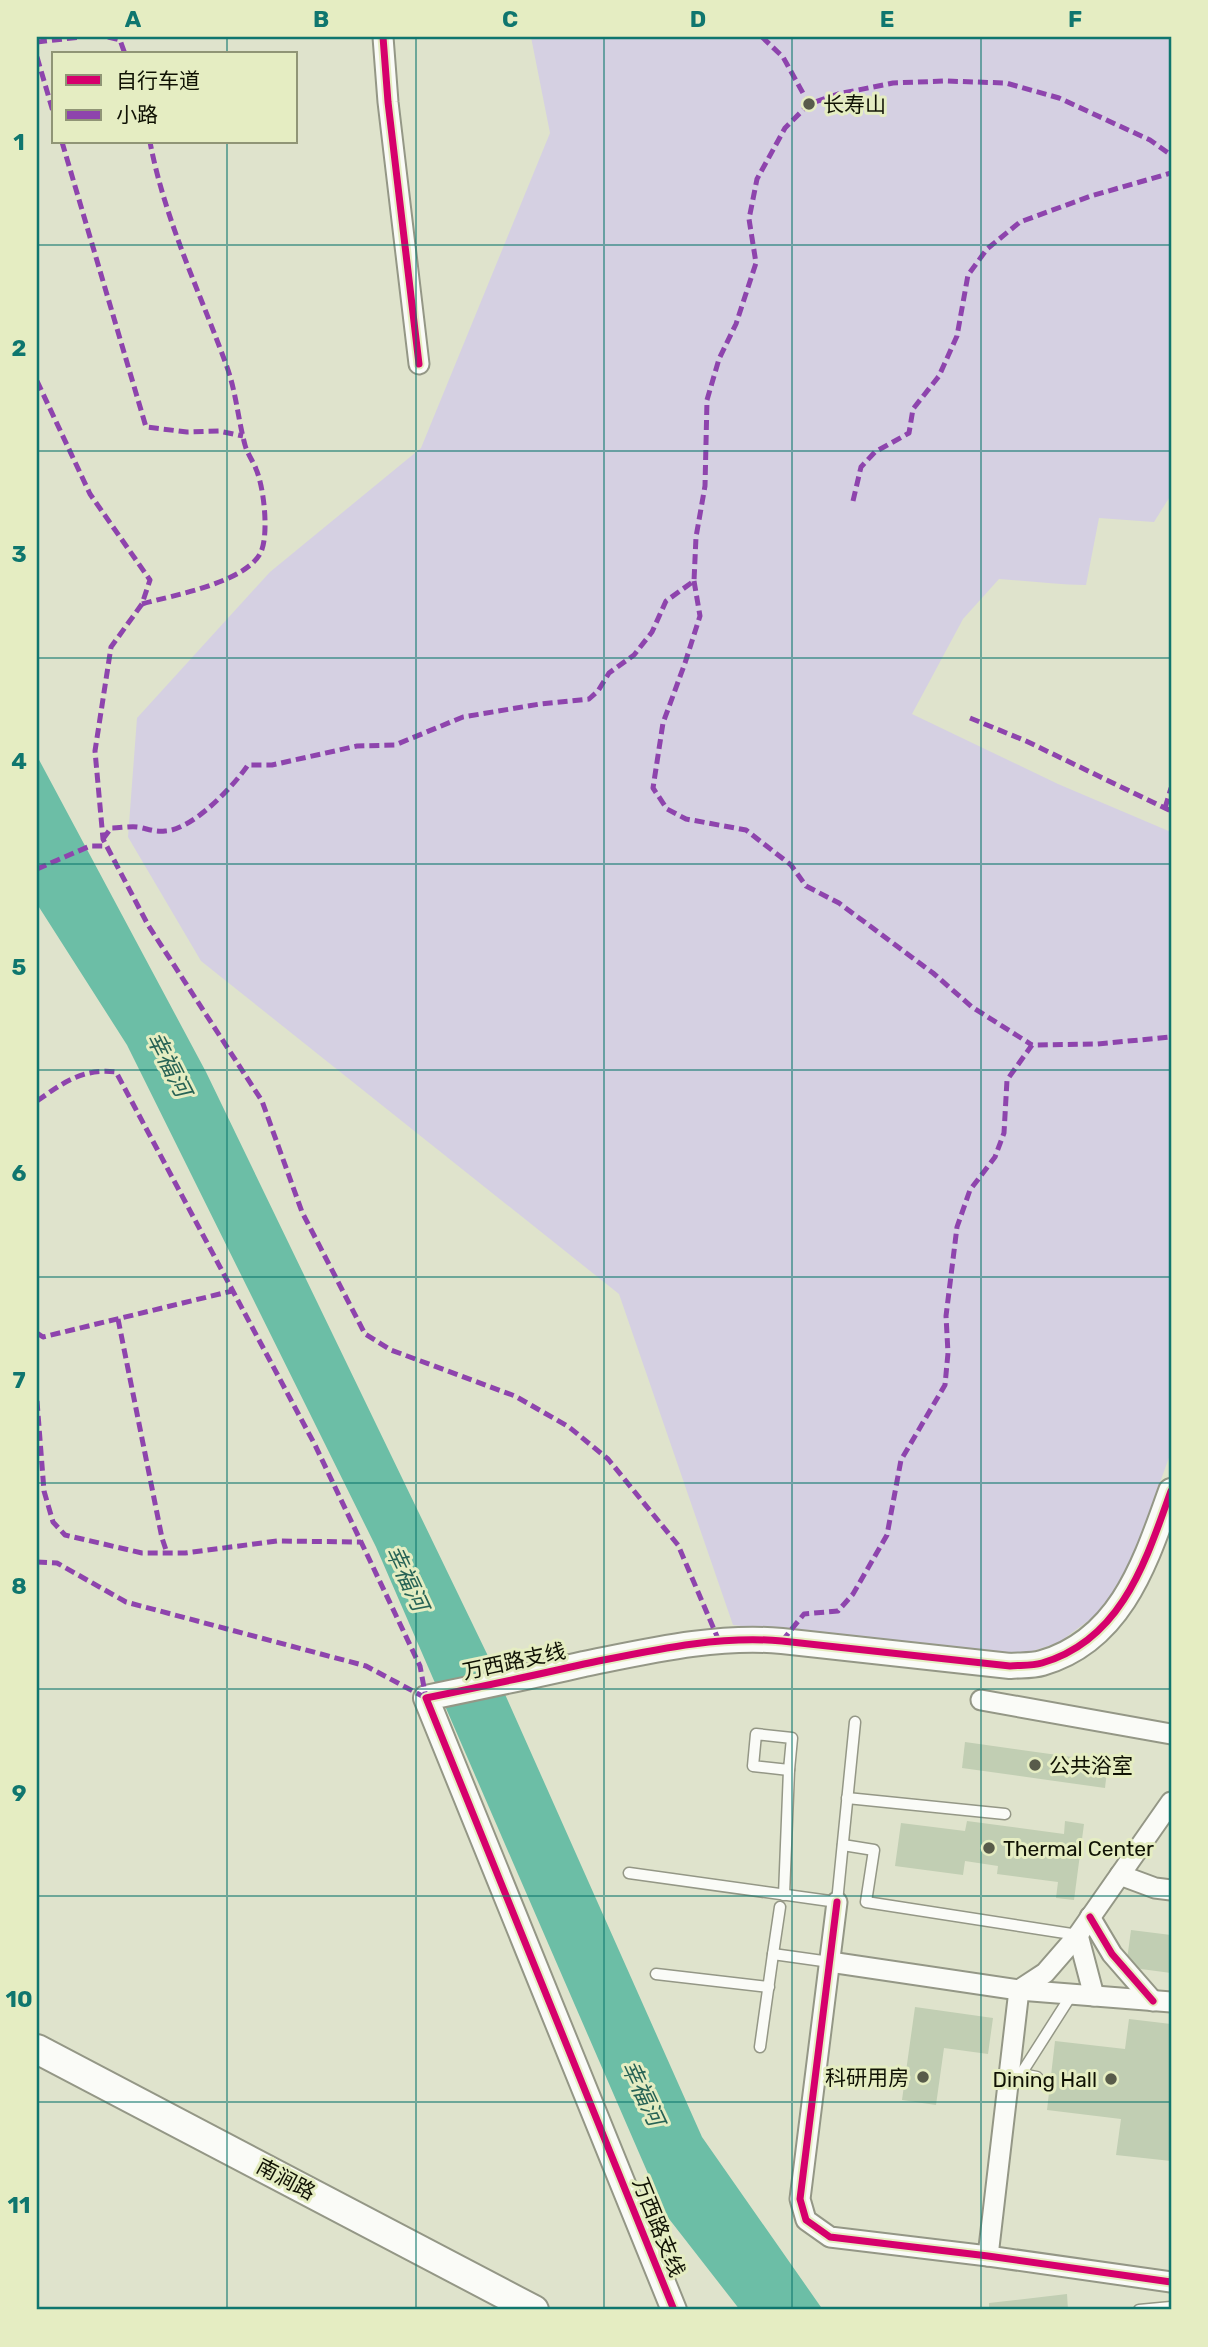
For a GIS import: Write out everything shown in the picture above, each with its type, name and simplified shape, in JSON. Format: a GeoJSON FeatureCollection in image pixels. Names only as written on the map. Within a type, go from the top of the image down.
{"type":"FeatureCollection","features":[{"type":"Feature","properties":{"kind":"main road","name":"南涧路"},"geometry":{"type":"LineString","coordinates":[[37,2049],[534,2310]]}},
{"type":"Feature","properties":{"kind":"street"},"geometry":{"type":"LineString","coordinates":[[383,37],[388,102],[419,364]]}},
{"type":"Feature","properties":{"kind":"street","name":"万西路支线"},"geometry":{"type":"LineString","coordinates":[[674,2310],[427,1698],[646,1651],[719,1641],[761,1639],[1010,1667],[1040,1663],[1072,1651],[1098,1630],[1122,1603],[1143,1568],[1171,1490]]}},
{"type":"Feature","properties":{"kind":"street"},"geometry":{"type":"LineString","coordinates":[[981,1700],[1171,1734]]}},
{"type":"Feature","properties":{"kind":"street"},"geometry":{"type":"LineString","coordinates":[[1019,1990],[1045,1973],[1077,1935],[1171,1804]]}},
{"type":"Feature","properties":{"kind":"street"},"geometry":{"type":"LineString","coordinates":[[1120,1875],[1155,1888],[1171,1890]]}},
{"type":"Feature","properties":{"kind":"street"},"geometry":{"type":"LineString","coordinates":[[837,1902],[800,2199],[806,2220],[830,2237],[1171,2282]]}},
{"type":"Feature","properties":{"kind":"street"},"geometry":{"type":"LineString","coordinates":[[1090,1917],[1112,1954],[1162,2002]]}},
{"type":"Feature","properties":{"kind":"street"},"geometry":{"type":"LineString","coordinates":[[1077,1935],[1094,1996]]}},
{"type":"Feature","properties":{"kind":"street"},"geometry":{"type":"LineString","coordinates":[[830,1962],[1019,1990],[1162,2002]]}},
{"type":"Feature","properties":{"kind":"street"},"geometry":{"type":"LineString","coordinates":[[988,2256],[1015,2073],[1019,1990]]}},
{"type":"Feature","properties":{"kind":"lane"},"geometry":{"type":"LineString","coordinates":[[629,1873],[837,1902],[855,1722]]}},
{"type":"Feature","properties":{"kind":"lane"},"geometry":{"type":"LineString","coordinates":[[783,1895],[792,1738],[756,1734],[752,1766],[789,1770]]}},
{"type":"Feature","properties":{"kind":"lane"},"geometry":{"type":"LineString","coordinates":[[848,1798],[1005,1814]]}},
{"type":"Feature","properties":{"kind":"lane"},"geometry":{"type":"LineString","coordinates":[[843,1845],[874,1850],[866,1902],[1077,1935]]}},
{"type":"Feature","properties":{"kind":"lane"},"geometry":{"type":"LineString","coordinates":[[760,2047],[780,1907]]}},
{"type":"Feature","properties":{"kind":"lane"},"geometry":{"type":"LineString","coordinates":[[774,1954],[830,1962]]}},
{"type":"Feature","properties":{"kind":"lane"},"geometry":{"type":"LineString","coordinates":[[656,1974],[769,1987]]}},
{"type":"Feature","properties":{"kind":"lane"},"geometry":{"type":"LineString","coordinates":[[1037,2077],[1015,2073],[1072,1994]]}},
{"type":"Feature","properties":{"kind":"lane"},"geometry":{"type":"LineString","coordinates":[[1139,2310],[1171,2306]]}},
{"type":"Feature","properties":{"kind":"shaded area"},"geometry":{"type":"Polygon","coordinates":[[[531,37],[1171,37],[1171,495],[1154,522],[1099,518],[1086,585],[999,579],[963,619],[912,714],[1058,784],[1171,832],[1171,1452],[1129,1568],[1103,1610],[1058,1643],[1026,1653],[970,1652],[733,1625],[619,1294],[201,961],[128,837],[137,718],[270,572],[421,448],[550,133],[531,37]]]}},
{"type":"Feature","properties":{"kind":"water","name":"幸福河"},"geometry":{"type":"Polygon","coordinates":[[[37,756],[206,1072],[488,1656],[702,2137],[823,2310],[740,2310],[666,2215],[376,1547],[127,1045],[37,904],[37,756]]]}},
{"type":"Feature","properties":{"kind":"building","name":"公共浴室"},"geometry":{"type":"Polygon","coordinates":[[[965,1742],[1108,1762],[1105,1788],[962,1768],[965,1742]]]}},
{"type":"Feature","properties":{"kind":"building","name":"Thermal Center"},"geometry":{"type":"Polygon","coordinates":[[[967,1821],[1064,1834],[1065,1821],[1084,1824],[1074,1900],[1056,1898],[1058,1882],[997,1874],[998,1866],[965,1861],[963,1875],[895,1866],[901,1823],[965,1831],[967,1821]]]}},
{"type":"Feature","properties":{"kind":"building"},"geometry":{"type":"Polygon","coordinates":[[[1131,1930],[1171,1935],[1171,1973],[1126,1967],[1131,1930]]]}},
{"type":"Feature","properties":{"kind":"building","name":"科研用房"},"geometry":{"type":"Polygon","coordinates":[[[915,2007],[993,2018],[988,2054],[944,2048],[936,2105],[902,2100],[915,2007]]]}},
{"type":"Feature","properties":{"kind":"building","name":"Dining Hall"},"geometry":{"type":"Polygon","coordinates":[[[1129,2019],[1171,2024],[1171,2161],[1116,2155],[1121,2119],[1047,2110],[1055,2041],[1125,2049],[1129,2019]]]}},
{"type":"Feature","properties":{"kind":"building"},"geometry":{"type":"Polygon","coordinates":[[[1067,2294],[1068,2310],[989,2310],[989,2303],[1067,2294]]]}},
{"type":"Feature","properties":{"kind":"marked path"},"geometry":{"type":"LineString","coordinates":[[37,42],[81,37]]}},
{"type":"Feature","properties":{"kind":"marked path"},"geometry":{"type":"LineString","coordinates":[[108,37],[120,40],[124,52]]}},
{"type":"Feature","properties":{"kind":"marked path"},"geometry":{"type":"LineString","coordinates":[[762,37],[783,57],[809,104]]}},
{"type":"Feature","properties":{"kind":"marked path"},"geometry":{"type":"LineString","coordinates":[[37,57],[52,108]]}},
{"type":"Feature","properties":{"kind":"marked path"},"geometry":{"type":"LineString","coordinates":[[103,839],[111,828],[135,827],[155,831],[176,829],[211,806],[248,765],[272,765],[357,746],[395,745],[463,717],[589,699],[598,691],[609,673],[634,655],[652,632],[666,601],[694,581],[696,537],[705,486],[707,400],[719,359],[736,324],[756,263],[749,219],[757,179],[785,128],[809,104],[838,94],[893,83],[1006,83],[1059,98],[1150,140],[1171,155]]}},
{"type":"Feature","properties":{"kind":"marked path"},"geometry":{"type":"LineString","coordinates":[[63,144],[146,427],[187,432],[219,431],[243,436]]}},
{"type":"Feature","properties":{"kind":"marked path"},"geometry":{"type":"LineString","coordinates":[[142,604],[208,586],[240,572],[253,563],[261,552],[265,534],[261,487],[245,445],[230,376],[174,228],[150,144]]}},
{"type":"Feature","properties":{"kind":"marked path"},"geometry":{"type":"LineString","coordinates":[[853,501],[861,467],[875,452],[909,433],[913,409],[939,376],[957,336],[968,275],[987,249],[1020,222],[1091,196],[1171,173]]}},
{"type":"Feature","properties":{"kind":"marked path"},"geometry":{"type":"LineString","coordinates":[[37,381],[90,494],[150,580],[142,604],[111,647],[95,751],[103,839],[148,925],[262,1101],[302,1212],[365,1334],[391,1350],[515,1396],[569,1427],[608,1459],[678,1545],[719,1641]]}},
{"type":"Feature","properties":{"kind":"marked path"},"geometry":{"type":"LineString","coordinates":[[694,581],[700,616],[663,723],[653,788],[667,809],[686,819],[746,830],[791,865],[806,886],[839,903],[933,973],[972,1007],[1032,1045]]}},
{"type":"Feature","properties":{"kind":"marked path"},"geometry":{"type":"LineString","coordinates":[[970,718],[1026,741],[1171,811]]}},
{"type":"Feature","properties":{"kind":"marked path"},"geometry":{"type":"LineString","coordinates":[[1165,808],[1171,788]]}},
{"type":"Feature","properties":{"kind":"marked path"},"geometry":{"type":"LineString","coordinates":[[37,869],[90,846],[107,846]]}},
{"type":"Feature","properties":{"kind":"marked path"},"geometry":{"type":"LineString","coordinates":[[782,1641],[804,1614],[838,1611],[853,1594],[887,1535],[901,1460],[945,1385],[948,1353],[946,1316],[957,1227],[970,1190],[995,1157],[1004,1133],[1007,1080],[1032,1045],[1097,1044],[1171,1037]]}},
{"type":"Feature","properties":{"kind":"marked path"},"geometry":{"type":"LineString","coordinates":[[37,1101],[73,1078],[93,1072],[116,1072],[315,1445],[420,1666],[426,1698]]}},
{"type":"Feature","properties":{"kind":"marked path"},"geometry":{"type":"LineString","coordinates":[[37,1333],[43,1337],[232,1291]]}},
{"type":"Feature","properties":{"kind":"marked path"},"geometry":{"type":"LineString","coordinates":[[118,1319],[167,1553]]}},
{"type":"Feature","properties":{"kind":"marked path"},"geometry":{"type":"LineString","coordinates":[[37,1401],[44,1491],[53,1522],[65,1535],[142,1553],[185,1553],[277,1541],[361,1542]]}},
{"type":"Feature","properties":{"kind":"marked path"},"geometry":{"type":"LineString","coordinates":[[37,1562],[57,1563],[126,1602],[366,1666],[426,1698]]}},
{"type":"Feature","properties":{"kind":"cycle path"},"geometry":{"type":"LineString","coordinates":[[383,37],[388,102],[419,364]]}},
{"type":"Feature","properties":{"kind":"cycle path"},"geometry":{"type":"LineString","coordinates":[[674,2310],[426,1698],[633,1654],[732,1640],[782,1641],[1010,1666],[1042,1663],[1069,1652],[1092,1636],[1111,1617],[1140,1570],[1171,1491]]}},
{"type":"Feature","properties":{"kind":"cycle path"},"geometry":{"type":"LineString","coordinates":[[837,1902],[800,2199],[806,2220],[830,2237],[1171,2282]]}},
{"type":"Feature","properties":{"kind":"cycle path"},"geometry":{"type":"LineString","coordinates":[[1090,1917],[1112,1954],[1153,2001]]}},
{"type":"Feature","properties":{"kind":"place","name":"长寿山"},"geometry":{"type":"Point","coordinates":[809,104]}},
{"type":"Feature","properties":{"kind":"place","name":"公共浴室"},"geometry":{"type":"Point","coordinates":[1035,1765]}},
{"type":"Feature","properties":{"kind":"place","name":"Thermal Center"},"geometry":{"type":"Point","coordinates":[989,1848]}},
{"type":"Feature","properties":{"kind":"place","name":"科研用房"},"geometry":{"type":"Point","coordinates":[923,2077]}},
{"type":"Feature","properties":{"kind":"place","name":"Dining Hall"},"geometry":{"type":"Point","coordinates":[1111,2079]}}]}
